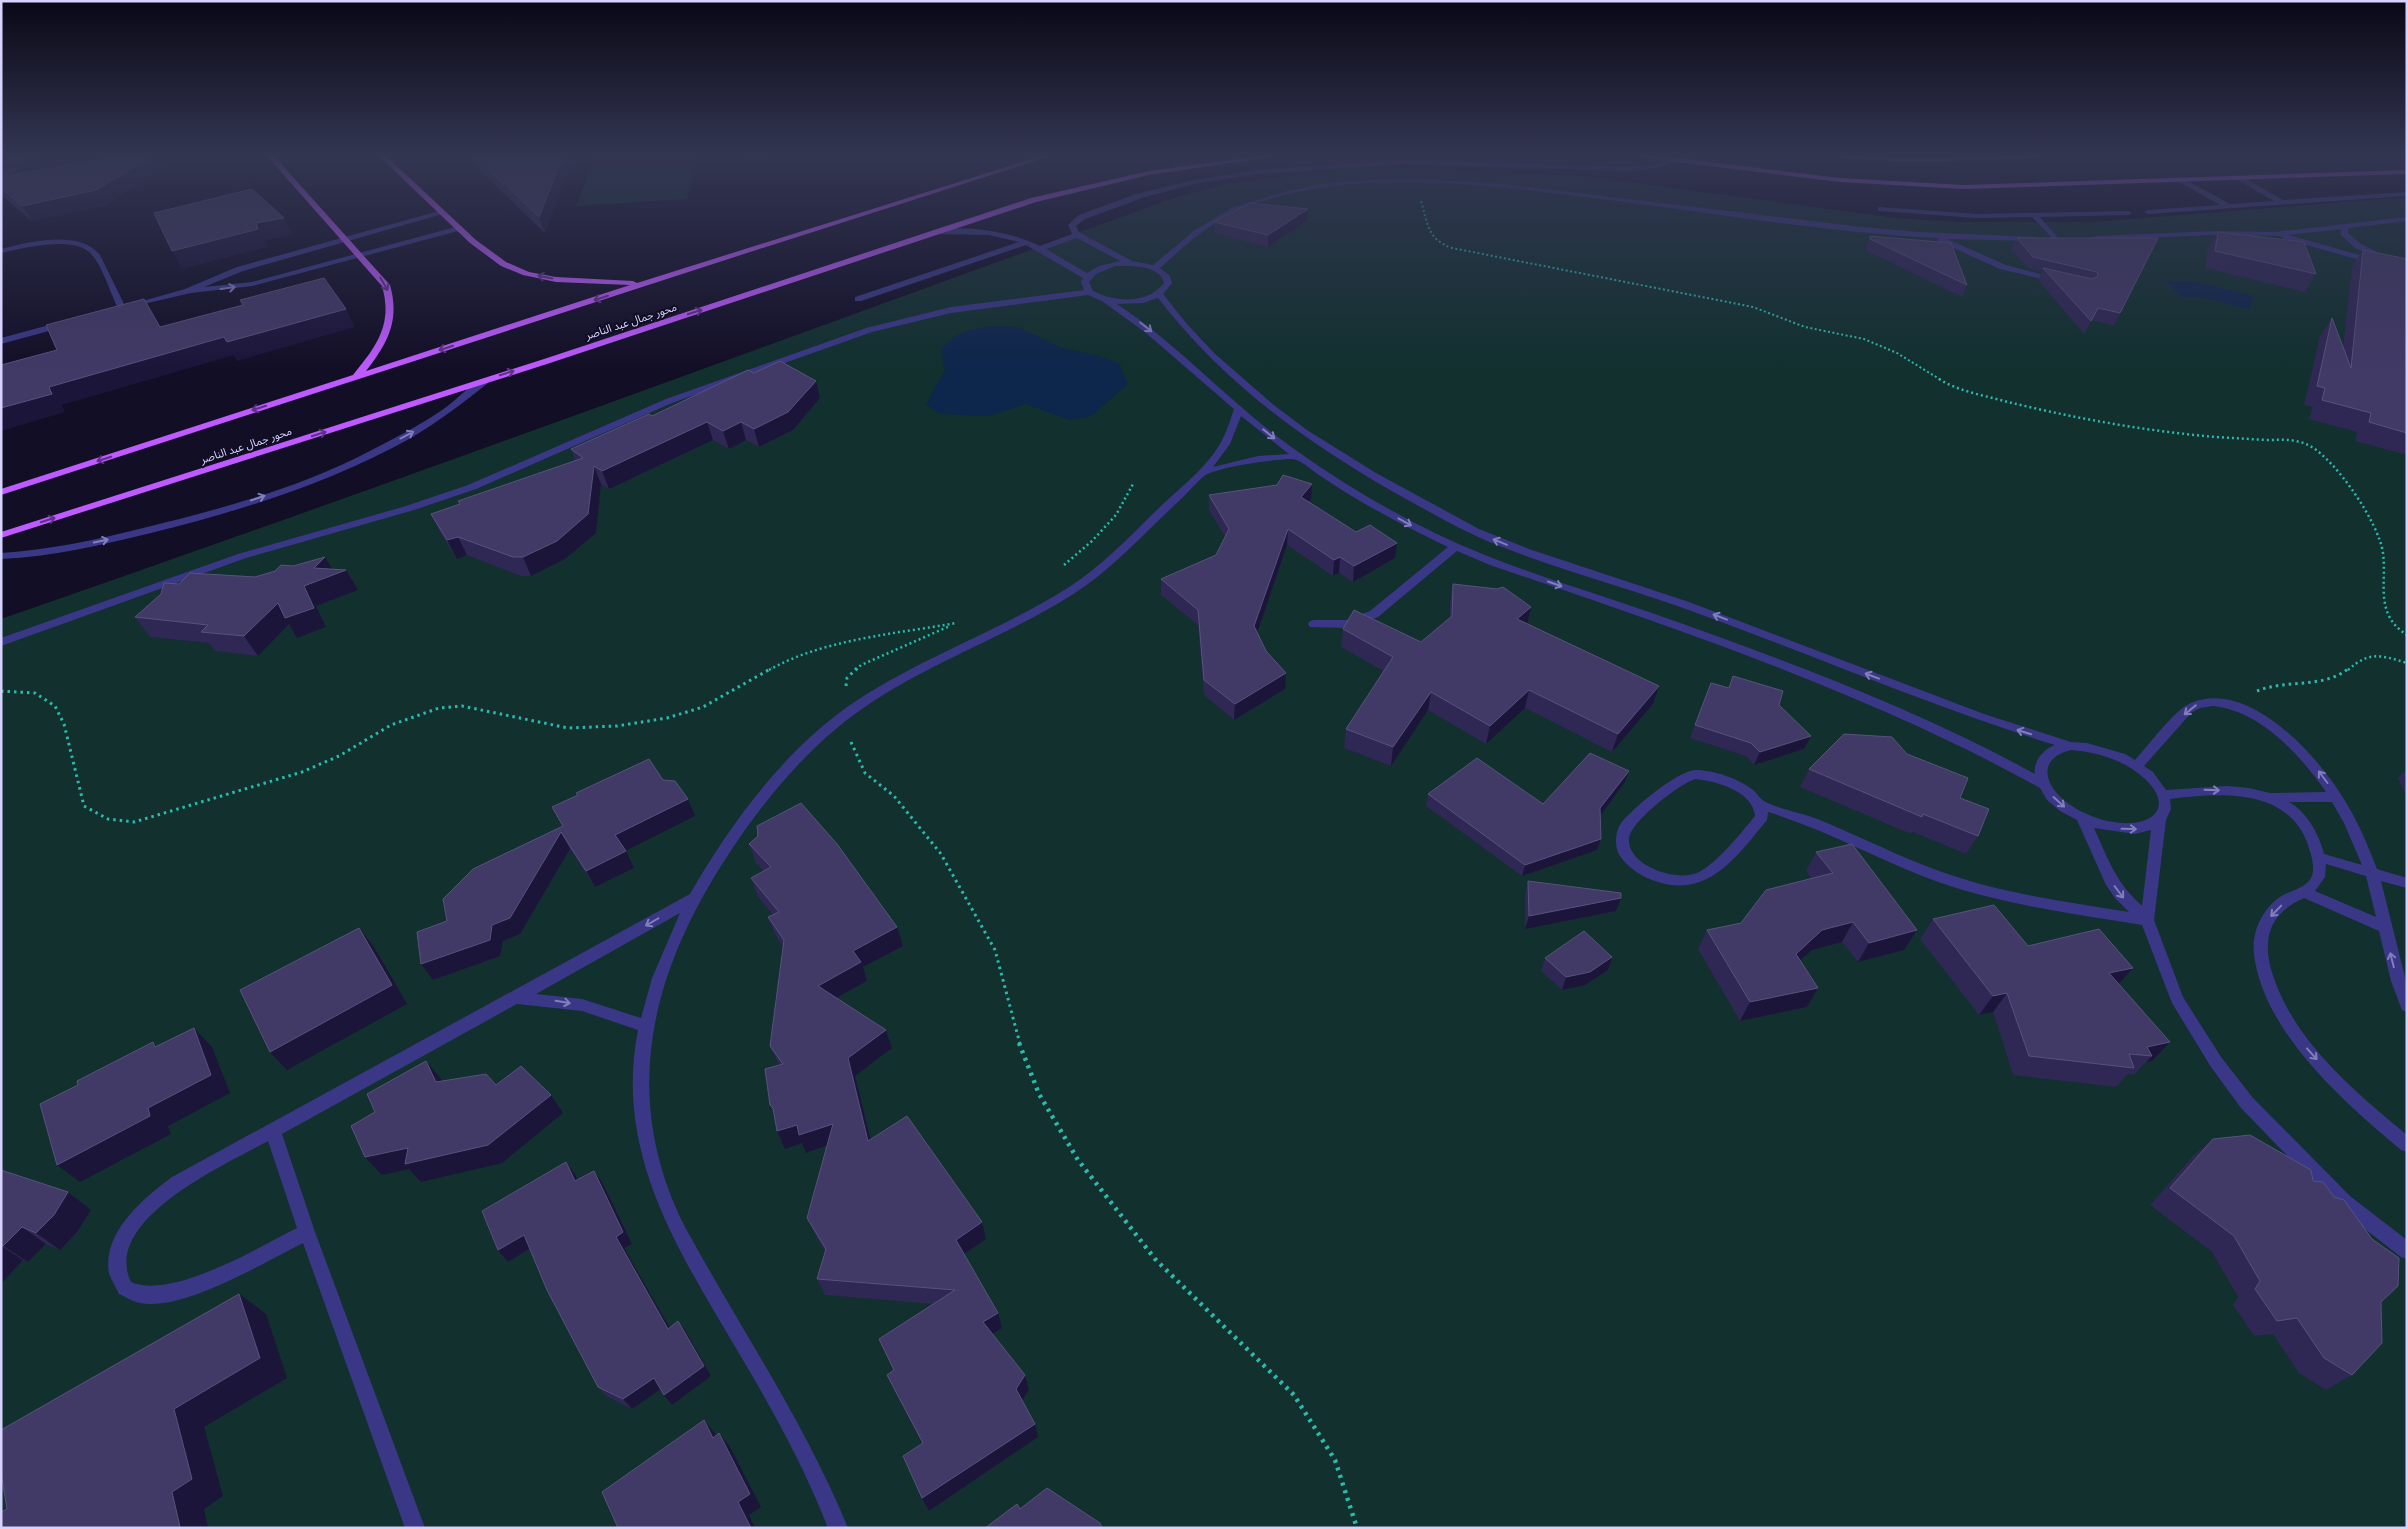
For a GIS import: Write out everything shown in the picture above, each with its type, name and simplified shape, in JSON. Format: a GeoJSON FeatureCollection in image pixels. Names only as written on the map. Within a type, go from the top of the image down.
{"type":"FeatureCollection","features":[{"type":"Feature","properties":{"kind":"main road"},"geometry":{"type":"LineString","coordinates":[[335,227],[386,285],[392,308],[390,320],[380,347],[356,377]]}},
{"type":"Feature","properties":{"kind":"main road"},"geometry":{"type":"LineString","coordinates":[[1,492],[822,227]]}},
{"type":"Feature","properties":{"kind":"main road","name":"محور جمال عبد الناصر"},"geometry":{"type":"LineString","coordinates":[[1,535],[485,381],[949,227]]}},
{"type":"Feature","properties":{"kind":"main road"},"geometry":{"type":"LineString","coordinates":[[459,228],[490,256],[514,269],[529,274],[587,282],[646,283]]}},
{"type":"Feature","properties":{"kind":"street"},"geometry":{"type":"LineString","coordinates":[[188,291],[222,275],[389,227]]}},
{"type":"Feature","properties":{"kind":"street"},"geometry":{"type":"LineString","coordinates":[[1072,227],[1078,236],[1129,263],[1156,268],[1167,278],[1165,289],[1159,294],[1135,301],[1106,300]]}},
{"type":"Feature","properties":{"kind":"street"},"geometry":{"type":"LineString","coordinates":[[1156,268],[1202,227]]}},
{"type":"Feature","properties":{"kind":"street"},"geometry":{"type":"LineString","coordinates":[[1851,227],[1939,238],[2064,238]]}},
{"type":"Feature","properties":{"kind":"street"},"geometry":{"type":"LineString","coordinates":[[2045,227],[2055,239]]}},
{"type":"Feature","properties":{"kind":"street"},"geometry":{"type":"LineString","coordinates":[[2083,238],[2215,233],[2276,234],[2334,227]]}},
{"type":"Feature","properties":{"kind":"street"},"geometry":{"type":"LineString","coordinates":[[2276,234],[2388,264],[2352,241],[2344,233],[2346,227]]}},
{"type":"Feature","properties":{"kind":"street"},"geometry":{"type":"LineString","coordinates":[[112,311],[188,291],[219,289],[268,280],[459,228]]}},
{"type":"Feature","properties":{"kind":"street"},"geometry":{"type":"LineString","coordinates":[[935,232],[998,234],[1039,249],[1087,278]]}},
{"type":"Feature","properties":{"kind":"street"},"geometry":{"type":"LineString","coordinates":[[1039,249],[1078,236]]}},
{"type":"Feature","properties":{"kind":"street"},"geometry":{"type":"LineString","coordinates":[[1939,238],[1968,253],[2003,267],[2063,282]]}},
{"type":"Feature","properties":{"kind":"street"},"geometry":{"type":"LineString","coordinates":[[1,251],[50,243],[72,243],[88,247],[93,251],[122,308]]}},
{"type":"Feature","properties":{"kind":"street"},"geometry":{"type":"LineString","coordinates":[[858,300],[1025,243]]}},
{"type":"Feature","properties":{"kind":"street"},"geometry":{"type":"LineString","coordinates":[[1089,292],[1085,282],[1087,278],[1103,267],[1129,263]]}},
{"type":"Feature","properties":{"kind":"street"},"geometry":{"type":"LineString","coordinates":[[1,642],[242,556],[410,508],[472,487],[659,405],[869,330],[951,310],[1089,292],[1106,300],[1146,327],[1239,409],[1298,456],[1364,499],[1455,547],[1776,662],[1934,728],[2044,785]]}},
{"type":"Feature","properties":{"kind":"street"},"geometry":{"type":"LineString","coordinates":[[1159,294],[1177,318],[1210,355],[1262,400],[1330,450],[1384,483],[1461,524],[1521,550],[1696,608],[1972,714],[2071,746],[2104,751],[2137,766],[2149,775],[2163,795],[2165,809],[2159,820],[2146,920]]}},
{"type":"Feature","properties":{"kind":"street"},"geometry":{"type":"LineString","coordinates":[[1,341],[75,321]]}},
{"type":"Feature","properties":{"kind":"street"},"geometry":{"type":"LineString","coordinates":[[1,556],[48,551],[154,529],[205,515],[294,485],[346,464],[424,426],[458,403],[485,381]]}},
{"type":"Feature","properties":{"kind":"street"},"geometry":{"type":"LineString","coordinates":[[838,1528],[817,1479],[779,1408],[679,1234],[663,1200],[644,1130],[640,1094],[645,1026],[658,978],[695,898],[727,844],[778,778],[825,730],[888,687],[1070,592],[1115,556],[1201,472],[1222,449],[1239,409]]}},
{"type":"Feature","properties":{"kind":"street"},"geometry":{"type":"LineString","coordinates":[[1201,472],[1248,461],[1298,456]]}},
{"type":"Feature","properties":{"kind":"street"},"geometry":{"type":"LineString","coordinates":[[1314,624],[1347,624],[1374,614],[1455,547]]}},
{"type":"Feature","properties":{"kind":"street"},"geometry":{"type":"LineString","coordinates":[[2137,766],[2188,709],[2195,704],[2220,703],[2242,708],[2274,728],[2301,750],[2336,797],[2359,840],[2372,874],[2394,968],[2407,1006]]}},
{"type":"Feature","properties":{"kind":"street"},"geometry":{"type":"LineString","coordinates":[[2071,746],[2054,750],[2044,759],[2040,770],[2044,785],[2052,797],[2065,808],[2099,825],[2135,829],[2149,826],[2159,820]]}},
{"type":"Feature","properties":{"kind":"street"},"geometry":{"type":"LineString","coordinates":[[1761,805],[1762,816],[1759,821],[1711,870],[1703,876],[1692,880],[1680,882],[1653,876],[1632,862],[1621,843],[1622,834],[1626,826],[1687,776],[1702,775],[1751,795],[1761,805],[1803,819],[1919,869],[1974,888],[2025,901],[2146,920]]}},
{"type":"Feature","properties":{"kind":"street"},"geometry":{"type":"LineString","coordinates":[[2163,795],[2200,790],[2248,792],[2270,797],[2336,797]]}},
{"type":"Feature","properties":{"kind":"street"},"geometry":{"type":"LineString","coordinates":[[2270,797],[2291,808],[2299,816],[2311,835],[2318,857],[2318,877],[2305,892],[2287,899],[2266,921],[2260,937],[2260,956],[2268,982],[2279,1009],[2297,1037],[2357,1101],[2407,1145]]}},
{"type":"Feature","properties":{"kind":"street"},"geometry":{"type":"LineString","coordinates":[[2082,817],[2111,881],[2120,894],[2146,920],[2177,999],[2207,1048],[2246,1103],[2344,1202],[2407,1251]]}},
{"type":"Feature","properties":{"kind":"street"},"geometry":{"type":"LineString","coordinates":[[2318,857],[2407,883]]}},
{"type":"Feature","properties":{"kind":"street"},"geometry":{"type":"LineString","coordinates":[[2305,892],[2384,927]]}},
{"type":"Feature","properties":{"kind":"street"},"geometry":{"type":"LineString","coordinates":[[306,1232],[190,1288],[164,1294],[140,1295],[125,1288],[118,1273],[118,1255],[126,1236],[140,1216],[157,1198],[178,1182],[695,898]]}},
{"type":"Feature","properties":{"kind":"street"},"geometry":{"type":"LineString","coordinates":[[514,998],[582,1005],[645,1026]]}},
{"type":"Feature","properties":{"kind":"street"},"geometry":{"type":"LineString","coordinates":[[273,1131],[306,1232],[415,1528]]}},
{"type":"Feature","properties":{"kind":"path"},"geometry":{"type":"LineString","coordinates":[[1429,227],[1438,243],[1466,252],[1753,307],[1805,327],[1864,339],[1897,354],[1946,383],[1974,393],[2048,412],[2215,437],[2268,440],[2284,438],[2309,445],[2332,462],[2375,526],[2383,553],[2382,582],[2385,605],[2396,628],[2407,635]]}},
{"type":"Feature","properties":{"kind":"path"},"geometry":{"type":"LineString","coordinates":[[1060,569],[1092,541],[1116,515],[1133,484]]}},
{"type":"Feature","properties":{"kind":"path"},"geometry":{"type":"LineString","coordinates":[[1,692],[35,693],[55,706],[64,724],[84,806],[108,819],[134,822],[302,772],[339,756],[390,726],[439,708],[462,706],[568,728],[617,726],[667,718],[703,707],[790,658],[814,649],[955,624],[963,620]]}},
{"type":"Feature","properties":{"kind":"path"},"geometry":{"type":"LineString","coordinates":[[2242,708],[2255,692],[2262,688],[2335,678],[2363,658],[2379,657],[2407,663]]}},
{"type":"Feature","properties":{"kind":"path"},"geometry":{"type":"LineString","coordinates":[[844,717],[852,747],[865,773],[894,796],[941,854],[995,950],[1023,1057],[1039,1094],[1078,1160],[1155,1259],[1294,1395],[1335,1460],[1357,1528]]}},
{"type":"Feature","properties":{"kind":"green space"},"geometry":{"type":"Polygon","coordinates":[[[1093,227],[2407,227],[2407,1528],[1,1528],[1,619],[442,463],[1093,227]]]}},
{"type":"Feature","properties":{"kind":"water"},"geometry":{"type":"Polygon","coordinates":[[[2165,281],[2192,281],[2254,296],[2249,309],[2201,297],[2181,297],[2165,281]]]}},
{"type":"Feature","properties":{"kind":"water"},"geometry":{"type":"Polygon","coordinates":[[[993,326],[1018,327],[1062,348],[1095,355],[1119,363],[1128,384],[1091,416],[1070,420],[1026,404],[988,416],[939,414],[926,404],[945,370],[941,351],[951,340],[963,332],[993,326]]]}},
{"type":"Feature","properties":{"kind":"building"},"geometry":{"type":"Polygon","coordinates":[[[161,227],[257,227],[258,229],[172,251],[161,227]]]}},
{"type":"Feature","properties":{"kind":"building"},"geometry":{"type":"Polygon","coordinates":[[[1236,227],[1280,227],[1268,235],[1236,227]]]}},
{"type":"Feature","properties":{"kind":"building"},"geometry":{"type":"Polygon","coordinates":[[[2218,232],[2304,242],[2316,274],[2215,251],[2218,232]]]}},
{"type":"Feature","properties":{"kind":"building"},"geometry":{"type":"Polygon","coordinates":[[[1870,236],[1951,243],[1967,285],[1870,239],[1870,236]]]}},
{"type":"Feature","properties":{"kind":"building"},"geometry":{"type":"Polygon","coordinates":[[[2017,238],[2158,238],[2120,313],[2098,308],[2091,321],[2043,268],[2092,279],[2098,276],[2097,272],[2033,257],[2017,238]]]}},
{"type":"Feature","properties":{"kind":"building"},"geometry":{"type":"Polygon","coordinates":[[[2363,250],[2407,259],[2407,433],[2369,422],[2371,413],[2322,400],[2325,388],[2317,386],[2332,318],[2351,368],[2363,250]]]}},
{"type":"Feature","properties":{"kind":"building"},"geometry":{"type":"Polygon","coordinates":[[[324,278],[346,309],[227,342],[224,337],[49,387],[52,394],[1,408],[1,365],[57,350],[46,325],[144,299],[160,327],[243,305],[240,300],[324,278]]]}},
{"type":"Feature","properties":{"kind":"building"},"geometry":{"type":"Polygon","coordinates":[[[780,361],[816,381],[788,412],[754,429],[741,422],[723,431],[707,422],[602,471],[594,466],[588,514],[557,541],[523,557],[513,557],[458,537],[447,540],[431,514],[460,504],[458,501],[583,458],[571,449],[649,414],[652,416],[748,370],[754,373],[780,361]]]}},
{"type":"Feature","properties":{"kind":"building"},"geometry":{"type":"Polygon","coordinates":[[[1283,475],[1312,484],[1301,497],[1356,532],[1370,525],[1397,543],[1354,566],[1340,557],[1334,560],[1288,529],[1254,626],[1266,651],[1286,673],[1235,704],[1204,680],[1198,610],[1161,579],[1216,555],[1229,529],[1209,495],[1277,485],[1283,475]]]}},
{"type":"Feature","properties":{"kind":"building"},"geometry":{"type":"Polygon","coordinates":[[[325,557],[314,568],[346,570],[304,586],[314,608],[285,618],[278,603],[244,636],[201,632],[208,625],[135,617],[161,594],[164,583],[179,584],[190,573],[255,577],[275,571],[281,565],[293,566],[325,557]]]}},
{"type":"Feature","properties":{"kind":"building"},"geometry":{"type":"Polygon","coordinates":[[[1453,584],[1497,589],[1503,587],[1531,607],[1517,619],[1659,686],[1618,734],[1529,690],[1490,726],[1431,692],[1393,747],[1346,729],[1393,657],[1343,629],[1354,610],[1421,642],[1452,616],[1453,584]]]}},
{"type":"Feature","properties":{"kind":"building"},"geometry":{"type":"Polygon","coordinates":[[[1733,676],[1783,691],[1779,705],[1811,736],[1760,752],[1751,743],[1695,725],[1711,683],[1729,688],[1733,676]]]}},
{"type":"Feature","properties":{"kind":"building"},"geometry":{"type":"Polygon","coordinates":[[[1844,734],[1892,737],[1907,754],[1968,778],[1960,798],[1989,809],[1978,836],[1923,814],[1922,817],[1809,769],[1844,734]]]}},
{"type":"Feature","properties":{"kind":"building"},"geometry":{"type":"Polygon","coordinates":[[[1590,753],[1629,771],[1600,808],[1601,839],[1525,865],[1428,794],[1477,758],[1543,804],[1590,753]]]}},
{"type":"Feature","properties":{"kind":"building"},"geometry":{"type":"Polygon","coordinates":[[[649,759],[663,780],[675,781],[688,799],[615,835],[626,851],[586,871],[561,832],[510,918],[492,925],[490,940],[421,964],[417,932],[447,921],[443,899],[473,869],[563,826],[552,807],[578,795],[576,793],[649,759]]]}},
{"type":"Feature","properties":{"kind":"building"},"geometry":{"type":"Polygon","coordinates":[[[801,803],[837,844],[897,927],[853,951],[861,962],[818,986],[886,1030],[848,1058],[868,1141],[907,1116],[982,1222],[956,1240],[998,1313],[983,1322],[1025,1375],[1016,1389],[1035,1424],[922,1498],[903,1456],[923,1443],[887,1375],[894,1370],[879,1339],[955,1290],[817,1279],[826,1249],[807,1218],[833,1124],[799,1135],[797,1125],[777,1131],[773,1108],[770,1105],[765,1069],[783,1064],[770,1046],[784,940],[768,917],[779,912],[751,878],[771,867],[749,844],[758,836],[757,826],[801,803]]]}},
{"type":"Feature","properties":{"kind":"building"},"geometry":{"type":"Polygon","coordinates":[[[1852,844],[1917,930],[1869,943],[1853,922],[1822,930],[1796,954],[1818,988],[1750,1002],[1707,930],[1741,923],[1766,890],[1833,873],[1816,852],[1852,844]]]}},
{"type":"Feature","properties":{"kind":"building"},"geometry":{"type":"Polygon","coordinates":[[[1528,881],[1621,893],[1621,898],[1529,916],[1528,881]]]}},
{"type":"Feature","properties":{"kind":"building"},"geometry":{"type":"Polygon","coordinates":[[[1994,905],[2028,946],[2099,929],[2133,968],[2109,973],[2170,1042],[2147,1047],[2152,1056],[2129,1054],[2134,1068],[2029,1056],[2007,993],[1993,996],[1933,919],[1994,905]]]}},
{"type":"Feature","properties":{"kind":"building"},"geometry":{"type":"Polygon","coordinates":[[[359,928],[392,985],[270,1052],[240,990],[359,928]]]}},
{"type":"Feature","properties":{"kind":"building"},"geometry":{"type":"Polygon","coordinates":[[[1584,931],[1612,957],[1590,972],[1566,977],[1545,958],[1584,931]]]}},
{"type":"Feature","properties":{"kind":"building"},"geometry":{"type":"Polygon","coordinates":[[[194,1028],[211,1075],[148,1108],[150,1116],[57,1165],[40,1104],[78,1085],[77,1081],[153,1042],[155,1047],[194,1028]]]}},
{"type":"Feature","properties":{"kind":"building"},"geometry":{"type":"Polygon","coordinates":[[[426,1061],[436,1082],[486,1074],[496,1085],[521,1066],[551,1095],[488,1145],[405,1164],[408,1148],[365,1157],[351,1126],[375,1112],[367,1094],[426,1061]]]}},
{"type":"Feature","properties":{"kind":"building"},"geometry":{"type":"Polygon","coordinates":[[[2250,1135],[2311,1170],[2313,1181],[2323,1182],[2334,1197],[2344,1200],[2372,1239],[2399,1258],[2398,1286],[2381,1302],[2382,1343],[2352,1375],[2324,1358],[2297,1318],[2277,1321],[2255,1289],[2260,1281],[2234,1236],[2170,1188],[2213,1139],[2250,1135]]]}},
{"type":"Feature","properties":{"kind":"building"},"geometry":{"type":"Polygon","coordinates":[[[566,1162],[575,1181],[594,1171],[623,1232],[616,1237],[668,1329],[678,1321],[704,1366],[664,1395],[654,1378],[623,1399],[598,1387],[547,1290],[524,1235],[498,1250],[482,1211],[566,1162]]]}},
{"type":"Feature","properties":{"kind":"building"},"geometry":{"type":"Polygon","coordinates":[[[1,1170],[68,1192],[54,1215],[36,1233],[22,1227],[3,1246],[1,1245],[1,1170]]]}},
{"type":"Feature","properties":{"kind":"building"},"geometry":{"type":"Polygon","coordinates":[[[239,1294],[260,1358],[174,1409],[192,1479],[172,1492],[181,1528],[1,1528],[1,1512],[7,1509],[1,1473],[1,1430],[239,1294]]]}},
{"type":"Feature","properties":{"kind":"building"},"geometry":{"type":"Polygon","coordinates":[[[704,1420],[713,1438],[719,1433],[750,1494],[738,1502],[751,1528],[618,1528],[602,1492],[704,1420]]]}},
{"type":"Feature","properties":{"kind":"building"},"geometry":{"type":"Polygon","coordinates":[[[1047,1488],[1100,1523],[1102,1528],[985,1528],[1017,1504],[1020,1509],[1047,1488]]]}}]}
